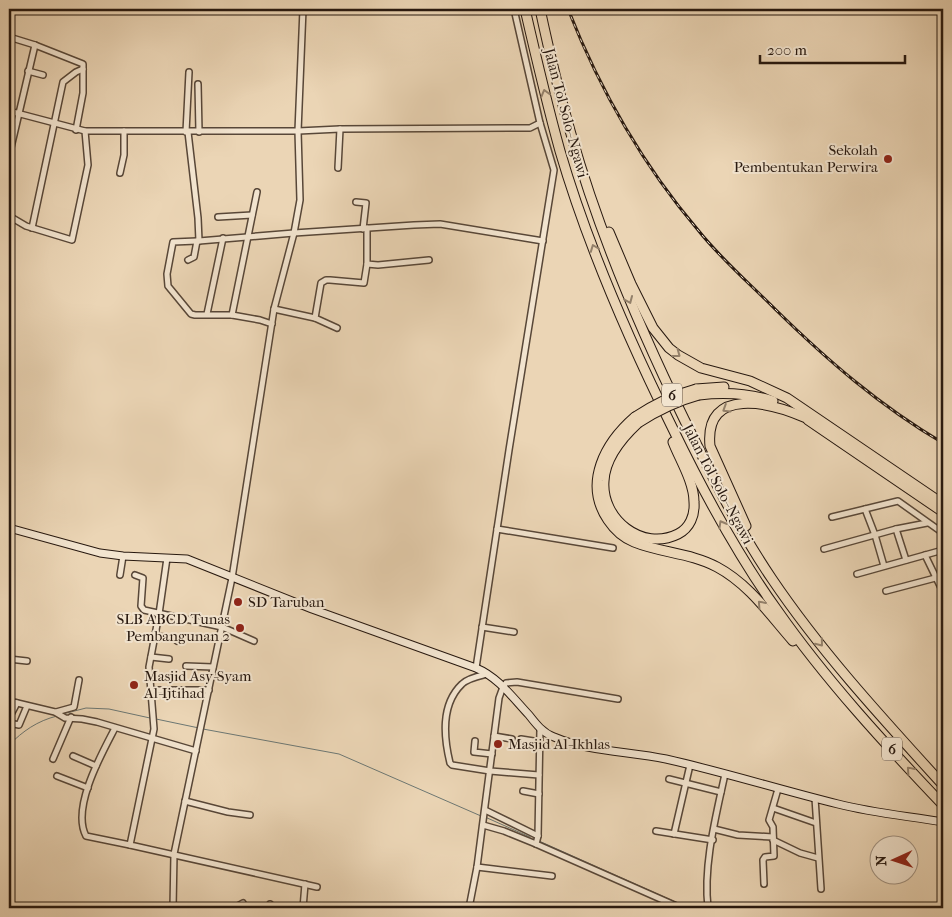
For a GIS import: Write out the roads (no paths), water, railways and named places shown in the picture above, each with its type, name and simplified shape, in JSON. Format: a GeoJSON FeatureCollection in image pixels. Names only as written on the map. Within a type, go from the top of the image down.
{"type":"FeatureCollection","features":[{"type":"Feature","properties":{"kind":"highway","name":"Jalan Tol Solo–Ngawi"},"geometry":{"type":"LineString","coordinates":[[525,9],[546,98],[570,182],[613,300],[638,358],[693,470],[747,567],[804,648],[943,806]]}},
{"type":"Feature","properties":{"kind":"highway","name":"Jalan Tol Solo–Ngawi"},"geometry":{"type":"LineString","coordinates":[[540,9],[562,105],[608,246],[652,353],[706,463],[757,556],[790,605],[835,662],[943,785]]}},
{"type":"Feature","properties":{"kind":"highway"},"geometry":{"type":"LineString","coordinates":[[583,172],[631,284],[653,328],[669,348],[688,363],[750,381],[786,398],[805,414],[943,512]]}},
{"type":"Feature","properties":{"kind":"highway"},"geometry":{"type":"LineString","coordinates":[[637,420],[610,459],[604,482],[606,500],[613,515],[630,532],[649,539],[665,539],[681,533],[691,521],[694,507],[693,492],[638,358]]}},
{"type":"Feature","properties":{"kind":"highway"},"geometry":{"type":"LineString","coordinates":[[841,692],[796,645],[761,604],[732,576],[703,560],[635,542],[611,524],[604,514],[596,483],[597,474],[606,451],[625,426],[698,392],[738,393],[759,396],[805,414],[943,504]]}},
{"type":"Feature","properties":{"kind":"highway"},"geometry":{"type":"LineString","coordinates":[[790,605],[745,524],[714,458],[709,435],[716,416],[733,405],[763,404],[805,414]]}},
{"type":"Feature","properties":{"kind":"main road"},"geometry":{"type":"LineString","coordinates":[[9,528],[100,552],[123,556],[188,559],[312,609],[476,668],[488,674],[540,728],[555,738],[585,746],[690,765],[864,810],[943,822]]}},
{"type":"Feature","properties":{"kind":"street"},"geometry":{"type":"LineString","coordinates":[[173,908],[174,854],[232,578],[274,309],[294,233],[301,196],[298,131],[303,9]]}},
{"type":"Feature","properties":{"kind":"street"},"geometry":{"type":"LineString","coordinates":[[476,668],[554,170],[540,123],[514,9]]}},
{"type":"Feature","properties":{"kind":"street"},"geometry":{"type":"LineString","coordinates":[[9,37],[82,62],[83,93],[76,130]]}},
{"type":"Feature","properties":{"kind":"street"},"geometry":{"type":"LineString","coordinates":[[9,156],[34,45]]}},
{"type":"Feature","properties":{"kind":"street"},"geometry":{"type":"LineString","coordinates":[[32,228],[63,82],[83,69]]}},
{"type":"Feature","properties":{"kind":"street"},"geometry":{"type":"LineString","coordinates":[[28,71],[43,75]]}},
{"type":"Feature","properties":{"kind":"street"},"geometry":{"type":"LineString","coordinates":[[188,260],[194,257],[198,241],[198,218],[187,132],[189,72]]}},
{"type":"Feature","properties":{"kind":"street"},"geometry":{"type":"LineString","coordinates":[[198,84],[199,132]]}},
{"type":"Feature","properties":{"kind":"street"},"geometry":{"type":"LineString","coordinates":[[9,111],[76,130],[86,131],[199,132],[530,128],[540,123]]}},
{"type":"Feature","properties":{"kind":"street"},"geometry":{"type":"LineString","coordinates":[[338,168],[340,130]]}},
{"type":"Feature","properties":{"kind":"street"},"geometry":{"type":"LineString","coordinates":[[9,216],[32,228],[73,239],[88,165],[86,131]]}},
{"type":"Feature","properties":{"kind":"street"},"geometry":{"type":"LineString","coordinates":[[120,173],[124,155],[124,131]]}},
{"type":"Feature","properties":{"kind":"street"},"geometry":{"type":"LineString","coordinates":[[232,315],[257,192]]}},
{"type":"Feature","properties":{"kind":"street"},"geometry":{"type":"LineString","coordinates":[[315,318],[323,281],[364,283],[367,264],[366,203],[356,202]]}},
{"type":"Feature","properties":{"kind":"street"},"geometry":{"type":"LineString","coordinates":[[218,217],[252,215]]}},
{"type":"Feature","properties":{"kind":"street"},"geometry":{"type":"LineString","coordinates":[[272,324],[232,315],[192,314],[167,284],[173,243],[177,241],[437,224],[543,241]]}},
{"type":"Feature","properties":{"kind":"street"},"geometry":{"type":"LineString","coordinates":[[207,314],[222,238]]}},
{"type":"Feature","properties":{"kind":"street"},"geometry":{"type":"LineString","coordinates":[[367,264],[378,265],[429,260]]}},
{"type":"Feature","properties":{"kind":"street"},"geometry":{"type":"LineString","coordinates":[[274,309],[315,318],[337,328]]}},
{"type":"Feature","properties":{"kind":"street"},"geometry":{"type":"LineString","coordinates":[[832,517],[898,501],[943,533]]}},
{"type":"Feature","properties":{"kind":"street"},"geometry":{"type":"LineString","coordinates":[[865,509],[884,566]]}},
{"type":"Feature","properties":{"kind":"street"},"geometry":{"type":"LineString","coordinates":[[824,549],[896,529],[927,523]]}},
{"type":"Feature","properties":{"kind":"street"},"geometry":{"type":"LineString","coordinates":[[497,529],[613,548]]}},
{"type":"Feature","properties":{"kind":"street"},"geometry":{"type":"LineString","coordinates":[[896,529],[906,560]]}},
{"type":"Feature","properties":{"kind":"street"},"geometry":{"type":"LineString","coordinates":[[857,574],[943,550]]}},
{"type":"Feature","properties":{"kind":"street"},"geometry":{"type":"LineString","coordinates":[[925,555],[943,592]]}},
{"type":"Feature","properties":{"kind":"street"},"geometry":{"type":"LineString","coordinates":[[120,575],[123,556]]}},
{"type":"Feature","properties":{"kind":"street"},"geometry":{"type":"LineString","coordinates":[[130,845],[152,738],[154,718],[149,667],[167,558]]}},
{"type":"Feature","properties":{"kind":"street"},"geometry":{"type":"LineString","coordinates":[[135,575],[143,578],[141,608],[159,614],[222,627],[254,641]]}},
{"type":"Feature","properties":{"kind":"street"},"geometry":{"type":"LineString","coordinates":[[886,591],[943,576]]}},
{"type":"Feature","properties":{"kind":"street"},"geometry":{"type":"LineString","coordinates":[[482,627],[514,632]]}},
{"type":"Feature","properties":{"kind":"street"},"geometry":{"type":"LineString","coordinates":[[155,636],[174,638],[177,641]]}},
{"type":"Feature","properties":{"kind":"street"},"geometry":{"type":"LineString","coordinates":[[151,657],[169,660]]}},
{"type":"Feature","properties":{"kind":"street"},"geometry":{"type":"LineString","coordinates":[[9,658],[27,661]]}},
{"type":"Feature","properties":{"kind":"street"},"geometry":{"type":"LineString","coordinates":[[186,666],[213,667]]}},
{"type":"Feature","properties":{"kind":"street"},"geometry":{"type":"LineString","coordinates":[[488,674],[461,685],[448,709],[444,725],[450,764],[452,766],[490,771],[539,775]]}},
{"type":"Feature","properties":{"kind":"street"},"geometry":{"type":"LineString","coordinates":[[59,714],[74,707],[79,680]]}},
{"type":"Feature","properties":{"kind":"street"},"geometry":{"type":"LineString","coordinates":[[469,908],[477,867],[502,687],[506,682],[517,682],[618,699]]}},
{"type":"Feature","properties":{"kind":"street"},"geometry":{"type":"LineString","coordinates":[[151,690],[209,690]]}},
{"type":"Feature","properties":{"kind":"street"},"geometry":{"type":"LineString","coordinates":[[9,701],[59,714],[65,718],[82,718],[196,751]]}},
{"type":"Feature","properties":{"kind":"street"},"geometry":{"type":"LineString","coordinates":[[17,703],[9,718],[9,723],[19,725],[28,706]]}},
{"type":"Feature","properties":{"kind":"street"},"geometry":{"type":"LineString","coordinates":[[52,759],[71,718]]}},
{"type":"Feature","properties":{"kind":"street"},"geometry":{"type":"LineString","coordinates":[[115,728],[96,766],[85,797],[83,821],[86,836],[317,887]]}},
{"type":"Feature","properties":{"kind":"street"},"geometry":{"type":"LineString","coordinates":[[537,840],[540,728]]}},
{"type":"Feature","properties":{"kind":"street"},"geometry":{"type":"LineString","coordinates":[[494,736],[512,739]]}},
{"type":"Feature","properties":{"kind":"street"},"geometry":{"type":"LineString","coordinates":[[521,739],[540,742]]}},
{"type":"Feature","properties":{"kind":"street"},"geometry":{"type":"LineString","coordinates":[[475,741],[474,752],[492,754]]}},
{"type":"Feature","properties":{"kind":"street"},"geometry":{"type":"LineString","coordinates":[[73,756],[96,766]]}},
{"type":"Feature","properties":{"kind":"street"},"geometry":{"type":"LineString","coordinates":[[674,834],[690,765]]}},
{"type":"Feature","properties":{"kind":"street"},"geometry":{"type":"LineString","coordinates":[[708,908],[707,889],[714,829],[725,774]]}},
{"type":"Feature","properties":{"kind":"street"},"geometry":{"type":"LineString","coordinates":[[57,776],[88,788]]}},
{"type":"Feature","properties":{"kind":"street"},"geometry":{"type":"LineString","coordinates":[[668,779],[721,792]]}},
{"type":"Feature","properties":{"kind":"street"},"geometry":{"type":"LineString","coordinates":[[764,884],[763,860],[774,856],[773,827],[769,820],[778,789]]}},
{"type":"Feature","properties":{"kind":"street"},"geometry":{"type":"LineString","coordinates":[[523,791],[539,794]]}},
{"type":"Feature","properties":{"kind":"street"},"geometry":{"type":"LineString","coordinates":[[815,798],[821,888]]}},
{"type":"Feature","properties":{"kind":"street"},"geometry":{"type":"LineString","coordinates":[[185,802],[250,815]]}},
{"type":"Feature","properties":{"kind":"street"},"geometry":{"type":"LineString","coordinates":[[773,808],[816,823]]}},
{"type":"Feature","properties":{"kind":"street"},"geometry":{"type":"LineString","coordinates":[[484,817],[680,908]]}},
{"type":"Feature","properties":{"kind":"street"},"geometry":{"type":"LineString","coordinates":[[484,817],[504,831],[537,840]]}},
{"type":"Feature","properties":{"kind":"street"},"geometry":{"type":"LineString","coordinates":[[714,829],[738,835],[773,839],[800,853],[818,858]]}},
{"type":"Feature","properties":{"kind":"street"},"geometry":{"type":"LineString","coordinates":[[656,831],[713,840]]}},
{"type":"Feature","properties":{"kind":"street"},"geometry":{"type":"LineString","coordinates":[[477,867],[552,876]]}},
{"type":"Feature","properties":{"kind":"street"},"geometry":{"type":"LineString","coordinates":[[303,908],[305,884]]}},
{"type":"Feature","properties":{"kind":"street"},"geometry":{"type":"LineString","coordinates":[[234,908],[242,903]]}},
{"type":"Feature","properties":{"kind":"waterway"},"geometry":{"type":"LineString","coordinates":[[63,714],[86,708],[109,709],[150,718]]}},
{"type":"Feature","properties":{"kind":"waterway"},"geometry":{"type":"LineString","coordinates":[[9,745],[31,727],[57,716]]}},
{"type":"Feature","properties":{"kind":"waterway"},"geometry":{"type":"LineString","coordinates":[[156,719],[199,728]]}},
{"type":"Feature","properties":{"kind":"waterway"},"geometry":{"type":"LineString","coordinates":[[203,729],[339,754],[481,816]]}},
{"type":"Feature","properties":{"kind":"waterway"},"geometry":{"type":"LineString","coordinates":[[485,817],[530,837]]}},
{"type":"Feature","properties":{"kind":"waterway"},"geometry":{"type":"LineString","coordinates":[[539,841],[689,908]]}},
{"type":"Feature","properties":{"kind":"railway"},"geometry":{"type":"LineString","coordinates":[[568,9],[580,39],[624,125],[659,179],[707,241],[775,309],[834,364],[897,414],[943,443]]}},
{"type":"Feature","properties":{"kind":"place","name":"Sekolah Pembentukan Perwira"},"geometry":{"type":"Point","coordinates":[888,159]}},
{"type":"Feature","properties":{"kind":"place","name":"SD Taruban"},"geometry":{"type":"Point","coordinates":[238,602]}},
{"type":"Feature","properties":{"kind":"place","name":"SLB ABCD Tunas Pembangunan 2"},"geometry":{"type":"Point","coordinates":[240,628]}},
{"type":"Feature","properties":{"kind":"place","name":"Masjid Asy-Syam Al-Ijtihad"},"geometry":{"type":"Point","coordinates":[134,685]}},
{"type":"Feature","properties":{"kind":"place","name":"Masjid Al-Ikhlas"},"geometry":{"type":"Point","coordinates":[498,744]}}]}
